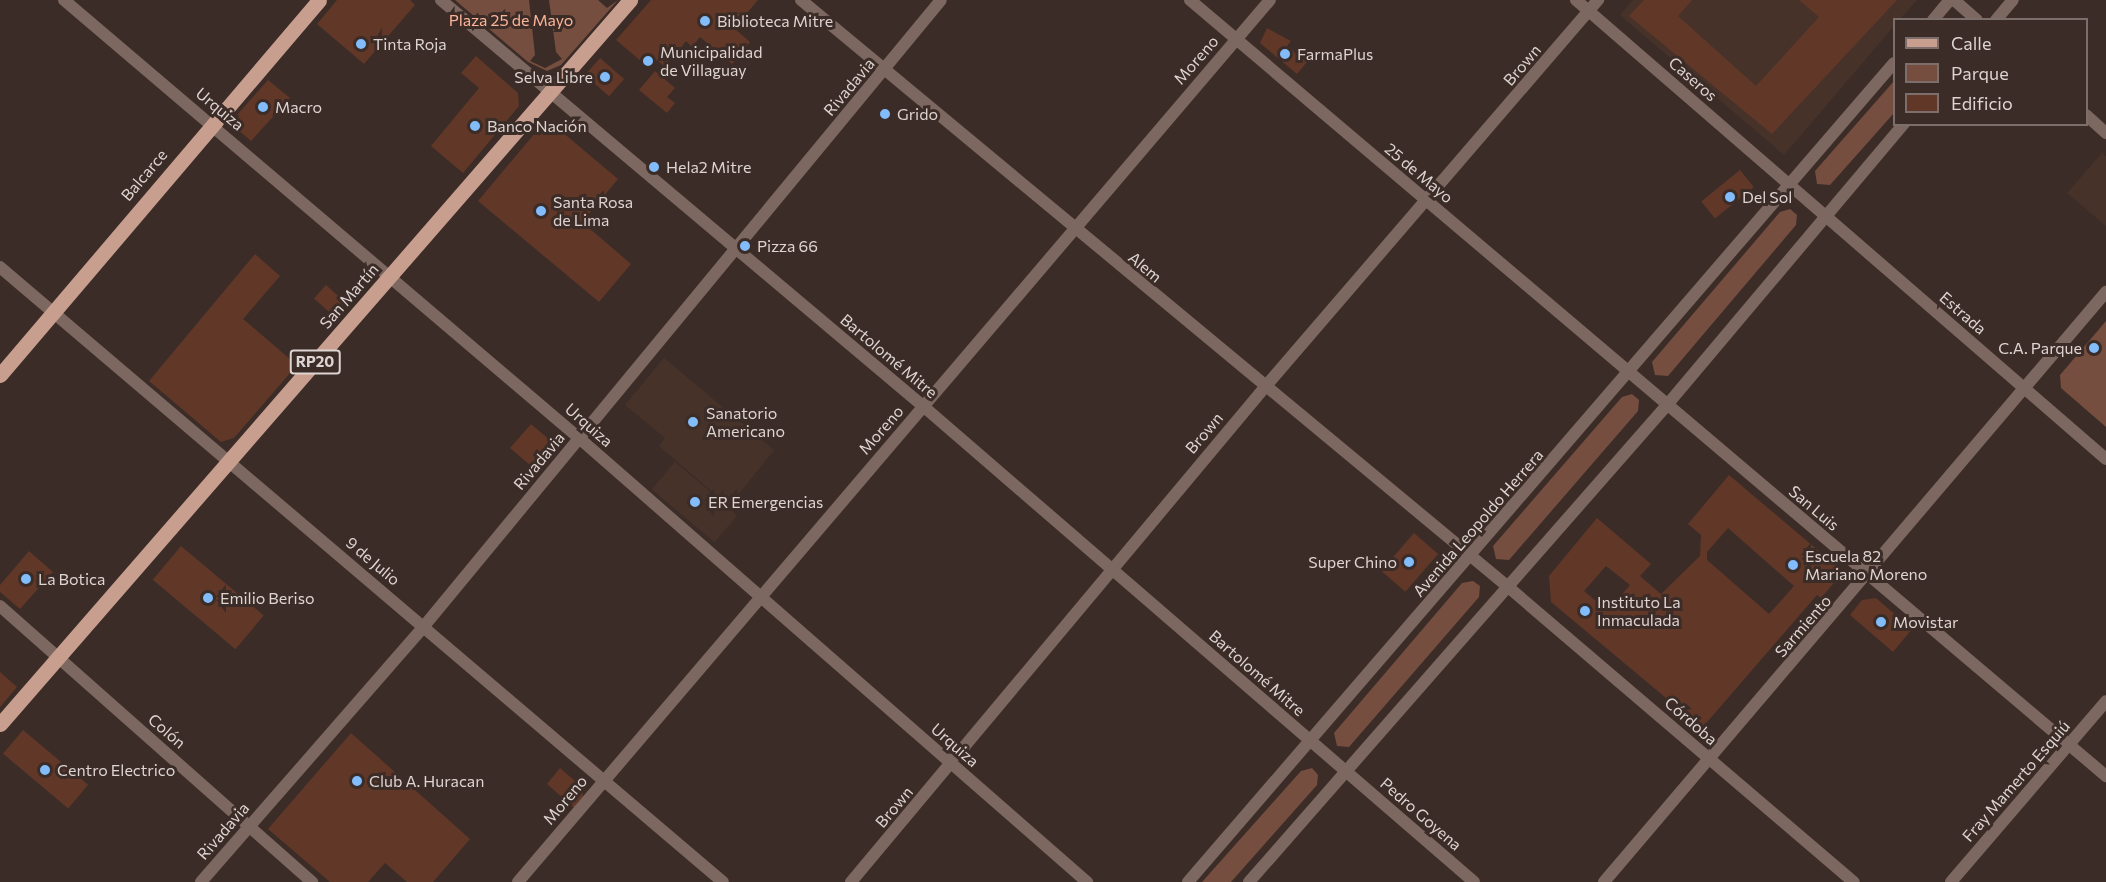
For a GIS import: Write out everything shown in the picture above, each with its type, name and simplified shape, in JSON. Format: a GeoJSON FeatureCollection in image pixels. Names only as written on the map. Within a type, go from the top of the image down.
{"type":"FeatureCollection","features":[{"type":"Feature","properties":{"kind":"main road","name":"Balcarce"},"geometry":{"type":"LineString","coordinates":[[0,375],[210,123],[318,0]]}},
{"type":"Feature","properties":{"kind":"main road","name":"San Martín"},"geometry":{"type":"LineString","coordinates":[[0,724],[630,0]]}},
{"type":"Feature","properties":{"kind":"street","name":"Urquiza"},"geometry":{"type":"LineString","coordinates":[[64,0],[391,276],[1088,882]]}},
{"type":"Feature","properties":{"kind":"street","name":"Bartolomé Mitre"},"geometry":{"type":"LineString","coordinates":[[441,0],[923,406],[1346,772]]}},
{"type":"Feature","properties":{"kind":"street","name":"Alem"},"geometry":{"type":"LineString","coordinates":[[801,0],[882,72],[1471,556]]}},
{"type":"Feature","properties":{"kind":"street","name":"Rivadavia"},"geometry":{"type":"LineString","coordinates":[[201,882],[425,625],[941,0]]}},
{"type":"Feature","properties":{"kind":"street","name":"25 de Mayo"},"geometry":{"type":"LineString","coordinates":[[1190,0],[1667,405]]}},
{"type":"Feature","properties":{"kind":"street","name":"Moreno"},"geometry":{"type":"LineString","coordinates":[[518,882],[604,778],[1270,0]]}},
{"type":"Feature","properties":{"kind":"street","name":"Caseros"},"geometry":{"type":"LineString","coordinates":[[1576,0],[1826,214]]}},
{"type":"Feature","properties":{"kind":"street","name":"Brown"},"geometry":{"type":"LineString","coordinates":[[851,882],[1265,387],[1428,202],[1598,0]]}},
{"type":"Feature","properties":{"kind":"street"},"geometry":{"type":"LineString","coordinates":[[1935,18],[1952,0],[1974,18]]}},
{"type":"Feature","properties":{"kind":"street"},"geometry":{"type":"LineString","coordinates":[[1998,18],[2013,0]]}},
{"type":"Feature","properties":{"kind":"street","name":"Avenida Leopoldo Herrera"},"geometry":{"type":"LineString","coordinates":[[1188,882],[1471,556],[1789,182],[1893,64]]}},
{"type":"Feature","properties":{"kind":"street"},"geometry":{"type":"LineString","coordinates":[[2088,118],[2106,133]]}},
{"type":"Feature","properties":{"kind":"street"},"geometry":{"type":"LineString","coordinates":[[1249,882],[1667,405],[1902,126]]}},
{"type":"Feature","properties":{"kind":"street","name":"Estrada"},"geometry":{"type":"LineString","coordinates":[[1826,214],[2106,459]]}},
{"type":"Feature","properties":{"kind":"street","name":"9 de Julio"},"geometry":{"type":"LineString","coordinates":[[0,267],[425,625],[723,882]]}},
{"type":"Feature","properties":{"kind":"street","name":"Sarmiento"},"geometry":{"type":"LineString","coordinates":[[1604,882],[1868,576],[2106,292]]}},
{"type":"Feature","properties":{"kind":"street","name":"San Luis"},"geometry":{"type":"LineString","coordinates":[[1667,405],[2106,776]]}},
{"type":"Feature","properties":{"kind":"street","name":"Córdoba"},"geometry":{"type":"LineString","coordinates":[[1471,556],[1854,882]]}},
{"type":"Feature","properties":{"kind":"street","name":"Colón"},"geometry":{"type":"LineString","coordinates":[[0,606],[312,882]]}},
{"type":"Feature","properties":{"kind":"street","name":"Fray Mamerto Esquiú"},"geometry":{"type":"LineString","coordinates":[[1951,882],[2071,745],[2106,701]]}},
{"type":"Feature","properties":{"kind":"street","name":"Pedro Goyena"},"geometry":{"type":"LineString","coordinates":[[1346,772],[1474,882]]}},
{"type":"Feature","properties":{"kind":"shaded area"},"geometry":{"type":"Polygon","coordinates":[[[1633,0],[1917,0],[1901,18],[1893,18],[1893,27],[1784,155],[1620,15],[1633,0]]]}},
{"type":"Feature","properties":{"kind":"shaded area"},"geometry":{"type":"Polygon","coordinates":[[[2102,153],[2106,156],[2106,226],[2067,193],[2102,153]]]}},
{"type":"Feature","properties":{"kind":"shaded area","name":"Sanatorio Americano"},"geometry":{"type":"Polygon","coordinates":[[[664,358],[774,450],[729,506],[659,446],[665,438],[625,405],[664,358]]]}},
{"type":"Feature","properties":{"kind":"shaded area","name":"ER Emergencias"},"geometry":{"type":"Polygon","coordinates":[[[675,462],[738,515],[715,542],[652,490],[675,462]]]}},
{"type":"Feature","properties":{"kind":"green space","name":"Plaza 25 de Mayo"},"geometry":{"type":"Polygon","coordinates":[[[455,0],[529,0],[535,55],[530,61],[545,68],[562,59],[556,52],[549,0],[598,0],[607,8],[618,0],[561,65],[547,71],[528,62],[455,0]]]}},
{"type":"Feature","properties":{"kind":"green space"},"geometry":{"type":"Polygon","coordinates":[[[1893,82],[1893,114],[1830,185],[1817,184],[1815,171],[1893,82]]]}},
{"type":"Feature","properties":{"kind":"green space"},"geometry":{"type":"Polygon","coordinates":[[[1790,209],[1797,215],[1796,225],[1668,376],[1655,375],[1652,362],[1780,212],[1790,209]]]}},
{"type":"Feature","properties":{"kind":"green space","name":"C.A. Parque"},"geometry":{"type":"Polygon","coordinates":[[[2106,321],[2106,427],[2061,388],[2060,375],[2106,321]]]}},
{"type":"Feature","properties":{"kind":"green space"},"geometry":{"type":"Polygon","coordinates":[[[1632,394],[1639,400],[1638,411],[1509,560],[1496,559],[1493,546],[1622,397],[1632,394]]]}},
{"type":"Feature","properties":{"kind":"green space"},"geometry":{"type":"Polygon","coordinates":[[[1473,581],[1480,586],[1479,597],[1349,747],[1337,746],[1334,733],[1462,583],[1473,581]]]}},
{"type":"Feature","properties":{"kind":"green space"},"geometry":{"type":"Polygon","coordinates":[[[1312,768],[1318,775],[1317,785],[1231,882],[1202,882],[1301,771],[1312,768]]]}},
{"type":"Feature","properties":{"kind":"building","name":"Tinta Roja"},"geometry":{"type":"Polygon","coordinates":[[[337,0],[410,0],[415,5],[364,64],[317,24],[337,0]]]}},
{"type":"Feature","properties":{"kind":"building"},"geometry":{"type":"Polygon","coordinates":[[[651,0],[758,0],[734,28],[750,42],[732,64],[700,37],[692,47],[686,41],[666,68],[657,60],[649,68],[616,40],[651,0]]]}},
{"type":"Feature","properties":{"kind":"building"},"geometry":{"type":"Polygon","coordinates":[[[1644,0],[1692,0],[1678,16],[1756,86],[1819,17],[1799,0],[1897,0],[1772,134],[1629,16],[1644,0]]]}},
{"type":"Feature","properties":{"kind":"building","name":"FarmaPlus"},"geometry":{"type":"Polygon","coordinates":[[[1267,28],[1291,41],[1287,46],[1307,62],[1297,74],[1260,43],[1267,28]]]}},
{"type":"Feature","properties":{"kind":"building","name":"Banco Nación"},"geometry":{"type":"Polygon","coordinates":[[[476,56],[518,93],[519,106],[463,173],[431,146],[479,88],[461,73],[476,56]]]}},
{"type":"Feature","properties":{"kind":"building","name":"Selva Libre"},"geometry":{"type":"Polygon","coordinates":[[[600,58],[624,79],[609,96],[585,75],[600,58]]]}},
{"type":"Feature","properties":{"kind":"building"},"geometry":{"type":"Polygon","coordinates":[[[655,71],[675,88],[667,97],[675,103],[667,113],[639,90],[655,71]]]}},
{"type":"Feature","properties":{"kind":"building","name":"Macro"},"geometry":{"type":"Polygon","coordinates":[[[268,80],[290,98],[251,141],[237,129],[236,116],[268,80]]]}},
{"type":"Feature","properties":{"kind":"building","name":"Santa Rosa de Lima"},"geometry":{"type":"Polygon","coordinates":[[[555,126],[618,179],[582,222],[631,264],[599,302],[478,201],[540,127],[555,126]]]}},
{"type":"Feature","properties":{"kind":"building","name":"Del Sol"},"geometry":{"type":"Polygon","coordinates":[[[1740,170],[1754,187],[1715,219],[1701,201],[1740,170]]]}},
{"type":"Feature","properties":{"kind":"building"},"geometry":{"type":"Polygon","coordinates":[[[255,254],[280,276],[243,319],[297,365],[234,438],[221,442],[149,381],[255,254]]]}},
{"type":"Feature","properties":{"kind":"building"},"geometry":{"type":"Polygon","coordinates":[[[326,285],[349,306],[337,319],[314,298],[326,285]]]}},
{"type":"Feature","properties":{"kind":"building"},"geometry":{"type":"Polygon","coordinates":[[[531,424],[551,441],[554,452],[537,471],[510,448],[531,424]]]}},
{"type":"Feature","properties":{"kind":"building"},"geometry":{"type":"Polygon","coordinates":[[[1729,475],[1839,568],[1839,577],[1821,598],[1817,595],[1702,728],[1551,602],[1549,576],[1597,518],[1651,564],[1640,576],[1661,594],[1700,556],[1701,535],[1688,524],[1729,475]],[[1728,528],[1707,552],[1707,560],[1769,614],[1794,586],[1728,528]],[[1606,566],[1584,591],[1608,611],[1630,585],[1606,566]]]}},
{"type":"Feature","properties":{"kind":"building","name":"Super Chino"},"geometry":{"type":"Polygon","coordinates":[[[1414,533],[1438,554],[1405,592],[1381,571],[1414,533]]]}},
{"type":"Feature","properties":{"kind":"building","name":"Emilio Beriso"},"geometry":{"type":"Polygon","coordinates":[[[181,546],[264,615],[235,649],[153,580],[181,546]]]}},
{"type":"Feature","properties":{"kind":"building","name":"La Botica"},"geometry":{"type":"Polygon","coordinates":[[[29,551],[53,572],[20,609],[0,592],[0,585],[29,551]]]}},
{"type":"Feature","properties":{"kind":"building","name":"Movistar"},"geometry":{"type":"Polygon","coordinates":[[[1876,598],[1912,629],[1893,652],[1850,615],[1862,600],[1876,598]]]}},
{"type":"Feature","properties":{"kind":"building"},"geometry":{"type":"Polygon","coordinates":[[[0,672],[17,687],[0,707],[0,672]]]}},
{"type":"Feature","properties":{"kind":"building","name":"Centro Electrico"},"geometry":{"type":"Polygon","coordinates":[[[23,730],[88,785],[68,808],[3,754],[23,730]]]}},
{"type":"Feature","properties":{"kind":"building","name":"Club A. Huracan"},"geometry":{"type":"Polygon","coordinates":[[[351,733],[470,839],[433,882],[407,882],[385,863],[368,882],[330,882],[268,829],[351,733]]]}},
{"type":"Feature","properties":{"kind":"building"},"geometry":{"type":"Polygon","coordinates":[[[560,768],[582,787],[583,796],[574,808],[547,784],[560,768]]]}},
{"type":"Feature","properties":{"kind":"place","name":"Biblioteca Mitre"},"geometry":{"type":"Point","coordinates":[705,21]}},
{"type":"Feature","properties":{"kind":"place","name":"Tinta Roja"},"geometry":{"type":"Point","coordinates":[361,44]}},
{"type":"Feature","properties":{"kind":"place","name":"FarmaPlus"},"geometry":{"type":"Point","coordinates":[1285,54]}},
{"type":"Feature","properties":{"kind":"place","name":"Municipalidad de Villaguay"},"geometry":{"type":"Point","coordinates":[648,61]}},
{"type":"Feature","properties":{"kind":"place","name":"Selva Libre"},"geometry":{"type":"Point","coordinates":[605,77]}},
{"type":"Feature","properties":{"kind":"place","name":"Macro"},"geometry":{"type":"Point","coordinates":[263,107]}},
{"type":"Feature","properties":{"kind":"place","name":"Grido"},"geometry":{"type":"Point","coordinates":[885,114]}},
{"type":"Feature","properties":{"kind":"place","name":"Banco Nación"},"geometry":{"type":"Point","coordinates":[475,126]}},
{"type":"Feature","properties":{"kind":"place","name":"Hela2 Mitre"},"geometry":{"type":"Point","coordinates":[654,167]}},
{"type":"Feature","properties":{"kind":"place","name":"Del Sol"},"geometry":{"type":"Point","coordinates":[1730,197]}},
{"type":"Feature","properties":{"kind":"place","name":"Santa Rosa de Lima"},"geometry":{"type":"Point","coordinates":[541,211]}},
{"type":"Feature","properties":{"kind":"place","name":"Pizza 66"},"geometry":{"type":"Point","coordinates":[745,246]}},
{"type":"Feature","properties":{"kind":"place","name":"C.A. Parque"},"geometry":{"type":"Point","coordinates":[2094,348]}},
{"type":"Feature","properties":{"kind":"place","name":"Sanatorio Americano"},"geometry":{"type":"Point","coordinates":[693,422]}},
{"type":"Feature","properties":{"kind":"place","name":"ER Emergencias"},"geometry":{"type":"Point","coordinates":[695,502]}},
{"type":"Feature","properties":{"kind":"place","name":"Super Chino"},"geometry":{"type":"Point","coordinates":[1409,562]}},
{"type":"Feature","properties":{"kind":"place","name":"Escuela 82 Mariano Moreno"},"geometry":{"type":"Point","coordinates":[1793,565]}},
{"type":"Feature","properties":{"kind":"place","name":"La Botica"},"geometry":{"type":"Point","coordinates":[26,579]}},
{"type":"Feature","properties":{"kind":"place","name":"Emilio Beriso"},"geometry":{"type":"Point","coordinates":[208,598]}},
{"type":"Feature","properties":{"kind":"place","name":"Instituto La Inmaculada"},"geometry":{"type":"Point","coordinates":[1585,611]}},
{"type":"Feature","properties":{"kind":"place","name":"Movistar"},"geometry":{"type":"Point","coordinates":[1881,622]}},
{"type":"Feature","properties":{"kind":"place","name":"Centro Electrico"},"geometry":{"type":"Point","coordinates":[45,770]}},
{"type":"Feature","properties":{"kind":"place","name":"Club A. Huracan"},"geometry":{"type":"Point","coordinates":[357,781]}}]}
